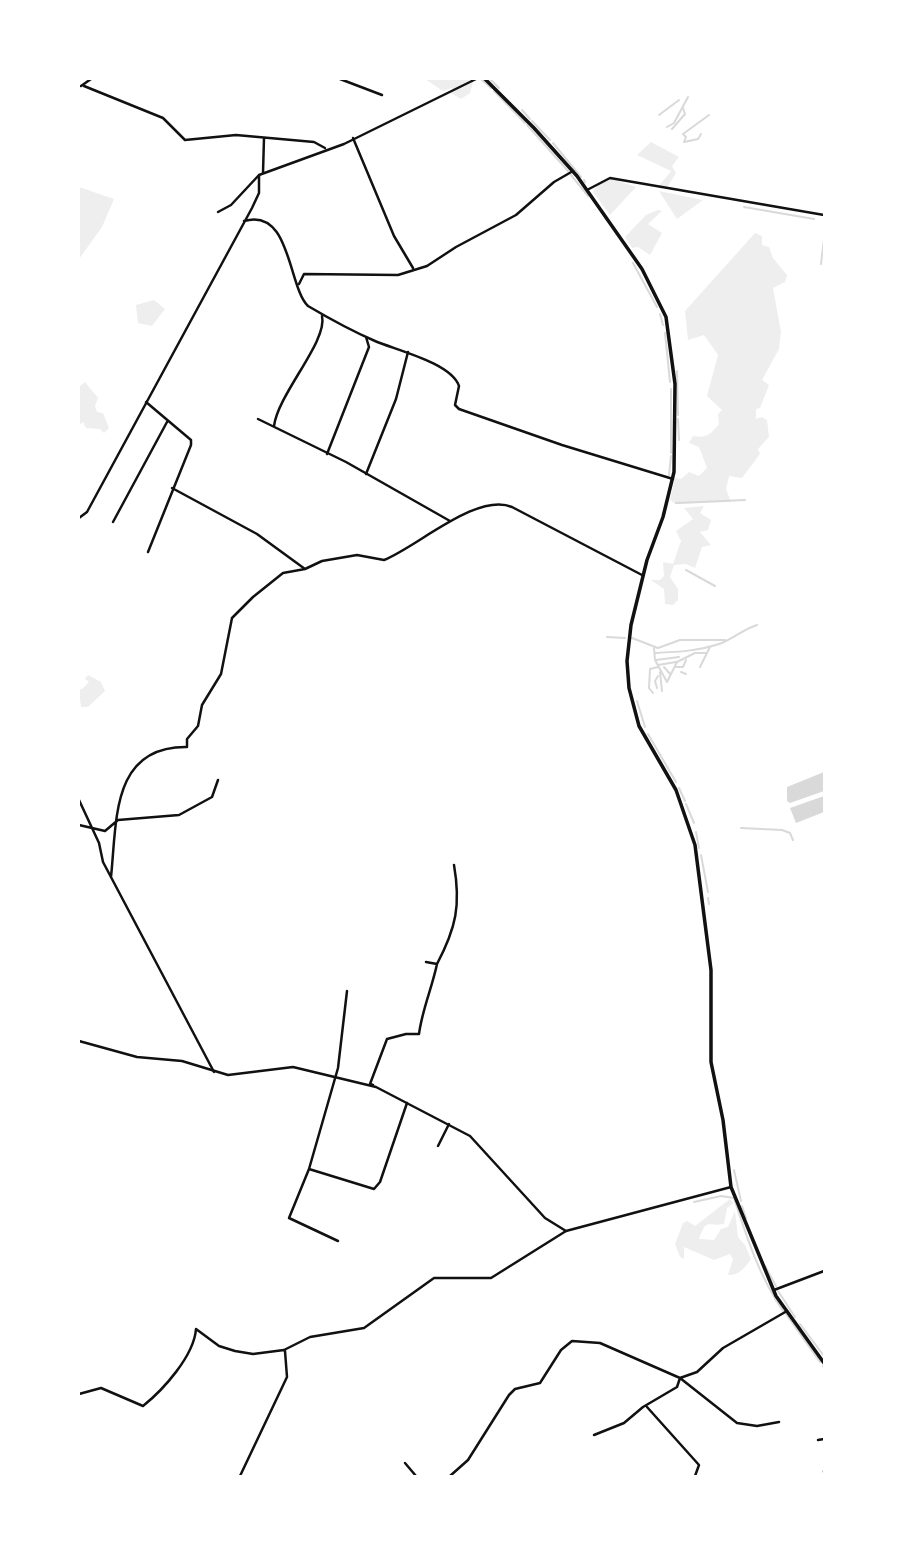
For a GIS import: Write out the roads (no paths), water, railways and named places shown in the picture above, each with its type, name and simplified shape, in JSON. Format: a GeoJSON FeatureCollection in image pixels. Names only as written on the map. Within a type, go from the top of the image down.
{"type":"FeatureCollection","features":[{"type":"Feature","properties":{"kind":"main road"},"geometry":{"type":"LineString","coordinates":[[485,79],[573,171],[642,269],[666,317],[675,384],[673,479],[642,576],[628,646],[629,688],[639,726],[676,790],[695,845],[711,970],[711,1062],[723,1120],[731,1187],[774,1290],[824,1363]]}},
{"type":"Feature","properties":{"kind":"street"},"geometry":{"type":"LineString","coordinates":[[81,86],[91,79]]}},
{"type":"Feature","properties":{"kind":"street"},"geometry":{"type":"LineString","coordinates":[[340,79],[382,95]]}},
{"type":"Feature","properties":{"kind":"street"},"geometry":{"type":"LineString","coordinates":[[218,212],[231,205],[261,174],[354,138],[476,79]]}},
{"type":"Feature","properties":{"kind":"street"},"geometry":{"type":"LineString","coordinates":[[81,86],[163,118],[185,140],[236,135],[314,142],[326,148]]}},
{"type":"Feature","properties":{"kind":"street"},"geometry":{"type":"LineString","coordinates":[[79,518],[87,512],[250,210],[258,193],[264,138]]}},
{"type":"Feature","properties":{"kind":"street"},"geometry":{"type":"LineString","coordinates":[[354,138],[394,236],[413,268]]}},
{"type":"Feature","properties":{"kind":"street"},"geometry":{"type":"LineString","coordinates":[[298,288],[304,274],[398,275],[413,268],[427,266],[516,215],[560,177],[573,171]]}},
{"type":"Feature","properties":{"kind":"street"},"geometry":{"type":"LineString","coordinates":[[587,190],[610,178],[824,215]]}},
{"type":"Feature","properties":{"kind":"street"},"geometry":{"type":"LineString","coordinates":[[250,210],[255,219]]}},
{"type":"Feature","properties":{"kind":"street"},"geometry":{"type":"LineString","coordinates":[[244,221],[255,219],[269,225],[280,238],[290,257],[300,299],[330,319],[366,337],[408,352],[457,380],[459,386],[455,405],[459,409],[562,445],[673,479]]}},
{"type":"Feature","properties":{"kind":"street"},"geometry":{"type":"LineString","coordinates":[[274,426],[277,410],[311,352],[323,322],[321,314]]}},
{"type":"Feature","properties":{"kind":"street"},"geometry":{"type":"LineString","coordinates":[[323,322],[330,319]]}},
{"type":"Feature","properties":{"kind":"street"},"geometry":{"type":"LineString","coordinates":[[327,454],[369,347],[366,337]]}},
{"type":"Feature","properties":{"kind":"street"},"geometry":{"type":"LineString","coordinates":[[369,347],[378,342]]}},
{"type":"Feature","properties":{"kind":"street"},"geometry":{"type":"LineString","coordinates":[[366,474],[396,399],[408,352]]}},
{"type":"Feature","properties":{"kind":"street"},"geometry":{"type":"LineString","coordinates":[[146,402],[191,440],[188,456],[172,488],[148,552]]}},
{"type":"Feature","properties":{"kind":"street"},"geometry":{"type":"LineString","coordinates":[[258,419],[450,521]]}},
{"type":"Feature","properties":{"kind":"street"},"geometry":{"type":"LineString","coordinates":[[113,522],[167,422]]}},
{"type":"Feature","properties":{"kind":"street"},"geometry":{"type":"LineString","coordinates":[[172,488],[257,534],[305,569]]}},
{"type":"Feature","properties":{"kind":"street"},"geometry":{"type":"LineString","coordinates":[[111,877],[121,790],[137,763],[149,754],[163,749],[187,747],[187,739],[198,726],[202,705],[221,674],[232,618],[283,573],[305,569],[322,561],[356,555],[384,560],[450,521],[496,503],[503,503],[642,576]]}},
{"type":"Feature","properties":{"kind":"street"},"geometry":{"type":"LineString","coordinates":[[79,825],[105,831],[118,820],[179,815],[212,797],[218,780]]}},
{"type":"Feature","properties":{"kind":"street"},"geometry":{"type":"LineString","coordinates":[[79,800],[111,877],[214,1072]]}},
{"type":"Feature","properties":{"kind":"street"},"geometry":{"type":"LineString","coordinates":[[454,865],[460,898],[452,936],[437,964],[422,1012],[419,1034],[406,1034],[387,1040],[370,1084],[470,1136],[545,1218],[566,1231]]}},
{"type":"Feature","properties":{"kind":"street"},"geometry":{"type":"LineString","coordinates":[[426,961],[437,964]]}},
{"type":"Feature","properties":{"kind":"street"},"geometry":{"type":"LineString","coordinates":[[338,1241],[289,1218],[309,1169],[335,1077],[347,991]]}},
{"type":"Feature","properties":{"kind":"street"},"geometry":{"type":"LineString","coordinates":[[79,1041],[137,1057],[182,1061],[214,1072],[240,1075],[262,1068],[293,1067],[376,1087]]}},
{"type":"Feature","properties":{"kind":"street"},"geometry":{"type":"LineString","coordinates":[[309,1169],[374,1189],[380,1182],[407,1103]]}},
{"type":"Feature","properties":{"kind":"street"},"geometry":{"type":"LineString","coordinates":[[438,1146],[449,1124]]}},
{"type":"Feature","properties":{"kind":"street"},"geometry":{"type":"LineString","coordinates":[[79,1394],[101,1388],[143,1406],[184,1359],[195,1340],[196,1329],[219,1346],[235,1352],[253,1354],[284,1350],[310,1337],[363,1328],[434,1278],[491,1278],[566,1231],[731,1187]]}},
{"type":"Feature","properties":{"kind":"street"},"geometry":{"type":"LineString","coordinates":[[774,1290],[824,1271]]}},
{"type":"Feature","properties":{"kind":"street"},"geometry":{"type":"LineString","coordinates":[[680,1378],[697,1372],[723,1348],[787,1311]]}},
{"type":"Feature","properties":{"kind":"street"},"geometry":{"type":"LineString","coordinates":[[450,1476],[468,1460],[509,1395],[515,1389],[540,1383],[562,1350],[572,1341],[600,1343],[680,1378],[737,1423],[757,1426],[779,1422]]}},
{"type":"Feature","properties":{"kind":"street"},"geometry":{"type":"LineString","coordinates":[[240,1476],[286,1377],[284,1350]]}},
{"type":"Feature","properties":{"kind":"street"},"geometry":{"type":"LineString","coordinates":[[594,1435],[612,1430],[647,1407],[677,1387],[680,1378]]}},
{"type":"Feature","properties":{"kind":"street"},"geometry":{"type":"LineString","coordinates":[[647,1407],[699,1465],[695,1476]]}},
{"type":"Feature","properties":{"kind":"street"},"geometry":{"type":"LineString","coordinates":[[818,1440],[824,1439]]}},
{"type":"Feature","properties":{"kind":"street"},"geometry":{"type":"LineString","coordinates":[[405,1463],[416,1476]]}},
{"type":"Feature","properties":{"kind":"waterway"},"geometry":{"type":"LineString","coordinates":[[481,79],[491,88]]}},
{"type":"Feature","properties":{"kind":"waterway"},"geometry":{"type":"LineString","coordinates":[[490,79],[499,88]]}},
{"type":"Feature","properties":{"kind":"waterway"},"geometry":{"type":"LineString","coordinates":[[494,91],[525,123]]}},
{"type":"Feature","properties":{"kind":"waterway"},"geometry":{"type":"LineString","coordinates":[[667,127],[674,123],[688,97]]}},
{"type":"Feature","properties":{"kind":"waterway"},"geometry":{"type":"LineString","coordinates":[[659,115],[679,100]]}},
{"type":"Feature","properties":{"kind":"waterway"},"geometry":{"type":"LineString","coordinates":[[672,129],[685,114],[683,108]]}},
{"type":"Feature","properties":{"kind":"waterway"},"geometry":{"type":"LineString","coordinates":[[522,110],[530,119]]}},
{"type":"Feature","properties":{"kind":"waterway"},"geometry":{"type":"LineString","coordinates":[[701,134],[698,139],[684,142],[686,137],[683,134],[709,115]]}},
{"type":"Feature","properties":{"kind":"waterway"},"geometry":{"type":"LineString","coordinates":[[532,121],[550,140]]}},
{"type":"Feature","properties":{"kind":"waterway"},"geometry":{"type":"LineString","coordinates":[[527,125],[568,171]]}},
{"type":"Feature","properties":{"kind":"waterway"},"geometry":{"type":"LineString","coordinates":[[553,143],[581,177]]}},
{"type":"Feature","properties":{"kind":"waterway"},"geometry":{"type":"LineString","coordinates":[[571,175],[588,196]]}},
{"type":"Feature","properties":{"kind":"waterway"},"geometry":{"type":"LineString","coordinates":[[744,207],[814,219]]}},
{"type":"Feature","properties":{"kind":"waterway"},"geometry":{"type":"LineString","coordinates":[[821,264],[824,239]]}},
{"type":"Feature","properties":{"kind":"waterway"},"geometry":{"type":"LineString","coordinates":[[633,263],[657,307]]}},
{"type":"Feature","properties":{"kind":"waterway"},"geometry":{"type":"LineString","coordinates":[[660,314],[663,325]]}},
{"type":"Feature","properties":{"kind":"waterway"},"geometry":{"type":"LineString","coordinates":[[665,333],[670,382]]}},
{"type":"Feature","properties":{"kind":"waterway"},"geometry":{"type":"LineString","coordinates":[[677,371],[678,415]]}},
{"type":"Feature","properties":{"kind":"waterway"},"geometry":{"type":"LineString","coordinates":[[671,389],[671,453]]}},
{"type":"Feature","properties":{"kind":"waterway"},"geometry":{"type":"LineString","coordinates":[[678,419],[679,440]]}},
{"type":"Feature","properties":{"kind":"waterway"},"geometry":{"type":"LineString","coordinates":[[669,475],[671,456]]}},
{"type":"Feature","properties":{"kind":"waterway"},"geometry":{"type":"LineString","coordinates":[[676,503],[745,500]]}},
{"type":"Feature","properties":{"kind":"waterway"},"geometry":{"type":"LineString","coordinates":[[686,570],[715,586]]}},
{"type":"Feature","properties":{"kind":"waterway"},"geometry":{"type":"LineString","coordinates":[[655,653],[713,646],[757,625]]}},
{"type":"Feature","properties":{"kind":"waterway"},"geometry":{"type":"LineString","coordinates":[[607,637],[625,638]]}},
{"type":"Feature","properties":{"kind":"waterway"},"geometry":{"type":"LineString","coordinates":[[632,638],[658,648],[680,640],[725,640]]}},
{"type":"Feature","properties":{"kind":"waterway"},"geometry":{"type":"LineString","coordinates":[[700,667],[710,647]]}},
{"type":"Feature","properties":{"kind":"waterway"},"geometry":{"type":"LineString","coordinates":[[654,648],[655,660],[667,682],[677,662],[695,653],[705,653]]}},
{"type":"Feature","properties":{"kind":"waterway"},"geometry":{"type":"LineString","coordinates":[[656,660],[679,657]]}},
{"type":"Feature","properties":{"kind":"waterway"},"geometry":{"type":"LineString","coordinates":[[676,667],[683,667],[686,660]]}},
{"type":"Feature","properties":{"kind":"waterway"},"geometry":{"type":"LineString","coordinates":[[658,665],[676,662]]}},
{"type":"Feature","properties":{"kind":"waterway"},"geometry":{"type":"LineString","coordinates":[[653,693],[649,688],[650,669],[658,667]]}},
{"type":"Feature","properties":{"kind":"waterway"},"geometry":{"type":"LineString","coordinates":[[664,667],[670,674]]}},
{"type":"Feature","properties":{"kind":"waterway"},"geometry":{"type":"LineString","coordinates":[[660,672],[662,691]]}},
{"type":"Feature","properties":{"kind":"waterway"},"geometry":{"type":"LineString","coordinates":[[681,672],[686,674]]}},
{"type":"Feature","properties":{"kind":"waterway"},"geometry":{"type":"LineString","coordinates":[[657,688],[655,681],[658,676]]}},
{"type":"Feature","properties":{"kind":"waterway"},"geometry":{"type":"LineString","coordinates":[[637,701],[645,727]]}},
{"type":"Feature","properties":{"kind":"waterway"},"geometry":{"type":"LineString","coordinates":[[648,734],[676,782]]}},
{"type":"Feature","properties":{"kind":"waterway"},"geometry":{"type":"LineString","coordinates":[[679,788],[685,801]]}},
{"type":"Feature","properties":{"kind":"waterway"},"geometry":{"type":"LineString","coordinates":[[686,804],[694,823]]}},
{"type":"Feature","properties":{"kind":"waterway"},"geometry":{"type":"LineString","coordinates":[[741,828],[782,830],[790,833],[793,840]]}},
{"type":"Feature","properties":{"kind":"waterway"},"geometry":{"type":"LineString","coordinates":[[696,832],[699,848]]}},
{"type":"Feature","properties":{"kind":"waterway"},"geometry":{"type":"LineString","coordinates":[[701,855],[708,892]]}},
{"type":"Feature","properties":{"kind":"waterway"},"geometry":{"type":"LineString","coordinates":[[708,898],[709,904]]}},
{"type":"Feature","properties":{"kind":"waterway"},"geometry":{"type":"LineString","coordinates":[[734,1170],[741,1201]]}},
{"type":"Feature","properties":{"kind":"waterway"},"geometry":{"type":"LineString","coordinates":[[694,1202],[721,1196],[734,1198],[760,1270],[783,1311]]}},
{"type":"Feature","properties":{"kind":"waterway"},"geometry":{"type":"LineString","coordinates":[[742,1206],[746,1218]]}},
{"type":"Feature","properties":{"kind":"waterway"},"geometry":{"type":"LineString","coordinates":[[765,1266],[776,1286]]}},
{"type":"Feature","properties":{"kind":"waterway"},"geometry":{"type":"LineString","coordinates":[[778,1291],[795,1317]]}},
{"type":"Feature","properties":{"kind":"waterway"},"geometry":{"type":"LineString","coordinates":[[786,1314],[820,1362]]}},
{"type":"Feature","properties":{"kind":"waterway"},"geometry":{"type":"LineString","coordinates":[[800,1324],[824,1356]]}}]}
